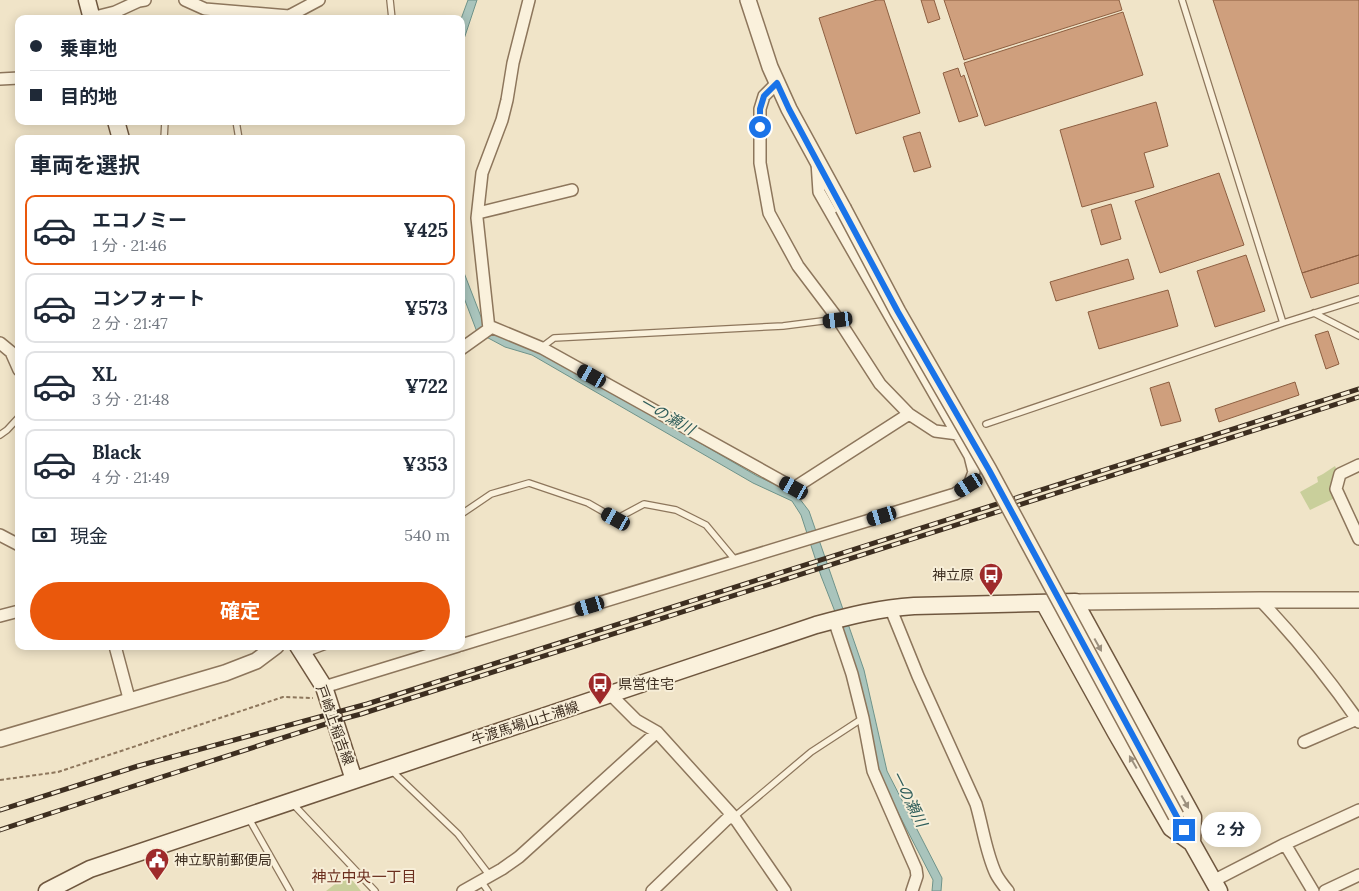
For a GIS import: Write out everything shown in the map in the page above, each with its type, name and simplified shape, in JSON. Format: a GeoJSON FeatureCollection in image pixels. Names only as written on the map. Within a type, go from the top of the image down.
{"type":"FeatureCollection","features":[{"type":"Feature","properties":{"kind":"main road"},"geometry":{"type":"LineString","coordinates":[[87,0],[90,15]]}},
{"type":"Feature","properties":{"kind":"main road"},"geometry":{"type":"LineString","coordinates":[[1075,602],[1194,817],[1192,843]]}},
{"type":"Feature","properties":{"kind":"main road","name":"牛渡馬場山土浦線"},"geometry":{"type":"LineString","coordinates":[[47,891],[90,869],[816,625],[859,613],[890,608],[1075,602]]}},
{"type":"Feature","properties":{"kind":"main road"},"geometry":{"type":"LineString","coordinates":[[1044,603],[1171,828],[1192,843],[1216,886]]}},
{"type":"Feature","properties":{"kind":"main road","name":"戸崎上稲吉線"},"geometry":{"type":"LineString","coordinates":[[300,651],[326,693],[354,780]]}},
{"type":"Feature","properties":{"kind":"street"},"geometry":{"type":"LineString","coordinates":[[103,15],[145,0]]}},
{"type":"Feature","properties":{"kind":"street"},"geometry":{"type":"LineString","coordinates":[[185,0],[205,9],[277,15]]}},
{"type":"Feature","properties":{"kind":"street"},"geometry":{"type":"LineString","coordinates":[[291,15],[319,0]]}},
{"type":"Feature","properties":{"kind":"street"},"geometry":{"type":"LineString","coordinates":[[465,345],[489,329],[477,218],[482,173],[502,120],[513,63],[529,0]]}},
{"type":"Feature","properties":{"kind":"street"},"geometry":{"type":"LineString","coordinates":[[748,0],[770,67],[789,109],[898,312],[994,479],[1192,843]]}},
{"type":"Feature","properties":{"kind":"street"},"geometry":{"type":"LineString","coordinates":[[0,79],[15,78]]}},
{"type":"Feature","properties":{"kind":"street"},"geometry":{"type":"LineString","coordinates":[[777,83],[764,96],[760,109],[760,163],[769,213],[798,266],[838,320],[880,384],[909,414],[935,431],[958,434]]}},
{"type":"Feature","properties":{"kind":"street"},"geometry":{"type":"LineString","coordinates":[[465,644],[955,494],[969,485],[974,472],[970,456],[819,192],[817,158]]}},
{"type":"Feature","properties":{"kind":"street"},"geometry":{"type":"LineString","coordinates":[[478,214],[572,190]]}},
{"type":"Feature","properties":{"kind":"street"},"geometry":{"type":"LineString","coordinates":[[489,326],[542,348],[794,488],[909,414]]}},
{"type":"Feature","properties":{"kind":"street"},"geometry":{"type":"LineString","coordinates":[[0,343],[15,349]]}},
{"type":"Feature","properties":{"kind":"street"},"geometry":{"type":"LineString","coordinates":[[1359,465],[1340,474],[1336,489],[1359,539]]}},
{"type":"Feature","properties":{"kind":"street"},"geometry":{"type":"LineString","coordinates":[[0,535],[15,543]]}},
{"type":"Feature","properties":{"kind":"street"},"geometry":{"type":"LineString","coordinates":[[1260,600],[1275,615],[1335,688],[1358,721],[1304,742]]}},
{"type":"Feature","properties":{"kind":"street"},"geometry":{"type":"LineString","coordinates":[[1075,602],[1359,600]]}},
{"type":"Feature","properties":{"kind":"street"},"geometry":{"type":"LineString","coordinates":[[890,608],[926,694],[976,804],[988,853],[997,875],[1008,891]]}},
{"type":"Feature","properties":{"kind":"street"},"geometry":{"type":"LineString","coordinates":[[0,616],[15,612]]}},
{"type":"Feature","properties":{"kind":"street"},"geometry":{"type":"LineString","coordinates":[[834,620],[852,674],[873,771],[916,869],[912,891]]}},
{"type":"Feature","properties":{"kind":"street"},"geometry":{"type":"LineString","coordinates":[[116,650],[130,702]]}},
{"type":"Feature","properties":{"kind":"street"},"geometry":{"type":"LineString","coordinates":[[0,739],[241,668],[256,661],[271,650]]}},
{"type":"Feature","properties":{"kind":"street"},"geometry":{"type":"LineString","coordinates":[[326,693],[447,650]]}},
{"type":"Feature","properties":{"kind":"street"},"geometry":{"type":"LineString","coordinates":[[611,695],[636,720],[656,732],[734,817],[785,891]]}},
{"type":"Feature","properties":{"kind":"street"},"geometry":{"type":"LineString","coordinates":[[463,891],[519,857],[656,732]]}},
{"type":"Feature","properties":{"kind":"street"},"geometry":{"type":"LineString","coordinates":[[1216,886],[1285,844],[1359,810]]}},
{"type":"Feature","properties":{"kind":"street"},"geometry":{"type":"LineString","coordinates":[[652,891],[728,818],[734,817]]}},
{"type":"Feature","properties":{"kind":"street"},"geometry":{"type":"LineString","coordinates":[[1285,844],[1313,891]]}},
{"type":"Feature","properties":{"kind":"street"},"geometry":{"type":"LineString","coordinates":[[1325,891],[1359,876]]}},
{"type":"Feature","properties":{"kind":"lane"},"geometry":{"type":"LineString","coordinates":[[390,0],[392,15]]}},
{"type":"Feature","properties":{"kind":"lane"},"geometry":{"type":"LineString","coordinates":[[1182,0],[1283,323]]}},
{"type":"Feature","properties":{"kind":"lane"},"geometry":{"type":"LineString","coordinates":[[986,424],[1359,299]]}},
{"type":"Feature","properties":{"kind":"lane"},"geometry":{"type":"LineString","coordinates":[[1314,313],[1359,336]]}},
{"type":"Feature","properties":{"kind":"lane"},"geometry":{"type":"LineString","coordinates":[[542,348],[554,338],[783,326],[838,320]]}},
{"type":"Feature","properties":{"kind":"lane"},"geometry":{"type":"LineString","coordinates":[[0,435],[15,422]]}},
{"type":"Feature","properties":{"kind":"lane"},"geometry":{"type":"LineString","coordinates":[[465,512],[491,494],[530,483],[588,503],[616,519],[644,504],[676,510],[706,525],[736,561]]}},
{"type":"Feature","properties":{"kind":"lane"},"geometry":{"type":"LineString","coordinates":[[734,817],[812,752],[863,718]]}},
{"type":"Feature","properties":{"kind":"lane"},"geometry":{"type":"LineString","coordinates":[[389,769],[458,834],[485,878],[488,891]]}},
{"type":"Feature","properties":{"kind":"lane"},"geometry":{"type":"LineString","coordinates":[[291,802],[375,891]]}},
{"type":"Feature","properties":{"kind":"lane"},"geometry":{"type":"LineString","coordinates":[[248,817],[290,891]]}},
{"type":"Feature","properties":{"kind":"path"},"geometry":{"type":"LineString","coordinates":[[0,780],[58,772],[283,697],[326,693]]}},
{"type":"Feature","properties":{"kind":"green space"},"geometry":{"type":"Polygon","coordinates":[[[1335,466],[1341,480],[1335,498],[1310,510],[1300,492],[1318,482],[1317,477],[1335,466]]]}},
{"type":"Feature","properties":{"kind":"green space"},"geometry":{"type":"Polygon","coordinates":[[[347,875],[361,891],[326,891],[347,875]]]}},
{"type":"Feature","properties":{"kind":"water"},"geometry":{"type":"Polygon","coordinates":[[[468,0],[477,0],[465,36],[465,15],[462,15],[468,0]]]}},
{"type":"Feature","properties":{"kind":"water"},"geometry":{"type":"Polygon","coordinates":[[[465,275],[485,327],[534,347],[757,476],[796,494],[809,511],[864,670],[887,771],[942,878],[941,891],[932,891],[933,880],[878,774],[841,627],[821,576],[801,515],[792,501],[753,483],[532,355],[505,347],[477,332],[465,300],[465,275]]]}},
{"type":"Feature","properties":{"kind":"building"},"geometry":{"type":"Polygon","coordinates":[[[877,0],[884,0],[920,113],[856,134],[819,18],[877,0]]]}},
{"type":"Feature","properties":{"kind":"building"},"geometry":{"type":"Polygon","coordinates":[[[921,0],[934,0],[940,19],[928,23],[921,0]]]}},
{"type":"Feature","properties":{"kind":"building"},"geometry":{"type":"Polygon","coordinates":[[[944,0],[1119,0],[1122,10],[964,60],[944,0]]]}},
{"type":"Feature","properties":{"kind":"building"},"geometry":{"type":"Polygon","coordinates":[[[1213,0],[1359,0],[1359,255],[1302,273],[1213,0]]]}},
{"type":"Feature","properties":{"kind":"building"},"geometry":{"type":"Polygon","coordinates":[[[1123,12],[1143,75],[985,126],[964,63],[1123,12]]]}},
{"type":"Feature","properties":{"kind":"building"},"geometry":{"type":"Polygon","coordinates":[[[958,68],[961,77],[964,75],[978,116],[959,122],[943,73],[958,68]]]}},
{"type":"Feature","properties":{"kind":"building"},"geometry":{"type":"Polygon","coordinates":[[[1156,102],[1168,146],[1144,153],[1154,187],[1082,207],[1060,130],[1156,102]]]}},
{"type":"Feature","properties":{"kind":"building"},"geometry":{"type":"Polygon","coordinates":[[[920,132],[931,167],[914,172],[903,137],[920,132]]]}},
{"type":"Feature","properties":{"kind":"building"},"geometry":{"type":"Polygon","coordinates":[[[1219,173],[1244,245],[1160,273],[1135,201],[1219,173]]]}},
{"type":"Feature","properties":{"kind":"building"},"geometry":{"type":"Polygon","coordinates":[[[1111,204],[1121,239],[1101,245],[1091,210],[1111,204]]]}},
{"type":"Feature","properties":{"kind":"building"},"geometry":{"type":"Polygon","coordinates":[[[1246,255],[1265,311],[1215,327],[1197,271],[1246,255]]]}},
{"type":"Feature","properties":{"kind":"building"},"geometry":{"type":"Polygon","coordinates":[[[1359,255],[1359,283],[1311,298],[1302,273],[1359,255]]]}},
{"type":"Feature","properties":{"kind":"building"},"geometry":{"type":"Polygon","coordinates":[[[1128,259],[1134,279],[1056,301],[1050,282],[1128,259]]]}},
{"type":"Feature","properties":{"kind":"building"},"geometry":{"type":"Polygon","coordinates":[[[1168,290],[1178,326],[1099,349],[1088,312],[1168,290]]]}},
{"type":"Feature","properties":{"kind":"building"},"geometry":{"type":"Polygon","coordinates":[[[1328,331],[1339,364],[1326,369],[1315,335],[1328,331]]]}},
{"type":"Feature","properties":{"kind":"building"},"geometry":{"type":"Polygon","coordinates":[[[1169,382],[1181,421],[1161,426],[1150,388],[1169,382]]]}},
{"type":"Feature","properties":{"kind":"building"},"geometry":{"type":"Polygon","coordinates":[[[1295,382],[1299,395],[1219,422],[1215,409],[1295,382]]]}},
{"type":"Feature","properties":{"kind":"railway"},"geometry":{"type":"LineString","coordinates":[[0,810],[138,766],[367,704],[1359,389]]}},
{"type":"Feature","properties":{"kind":"railway"},"geometry":{"type":"LineString","coordinates":[[0,830],[335,721],[1359,397]]}},
{"type":"Feature","properties":{"kind":"place","name":"神立原"},"geometry":{"type":"Point","coordinates":[991,596]}},
{"type":"Feature","properties":{"kind":"place","name":"県営住宅"},"geometry":{"type":"Point","coordinates":[600,705]}},
{"type":"Feature","properties":{"kind":"place","name":"神立駅前郵便局"},"geometry":{"type":"Point","coordinates":[157,881]}},
{"type":"Feature","properties":{"kind":"district","name":"神立中央一丁目"},"geometry":{"type":"Point","coordinates":[364,877]}},
{"type":"Feature","properties":{"kind":"route"},"geometry":{"type":"LineString","coordinates":[[760,127],[760,109],[764,96],[777,83],[789,109],[898,312],[989,470],[1184,830]]}},
{"type":"Feature","properties":{"kind":"water label","name":"一の瀬川"},"geometry":{"type":"Point","coordinates":[667,416]}},
{"type":"Feature","properties":{"kind":"water label","name":"一の瀬川"},"geometry":{"type":"Point","coordinates":[909,799]}}]}
